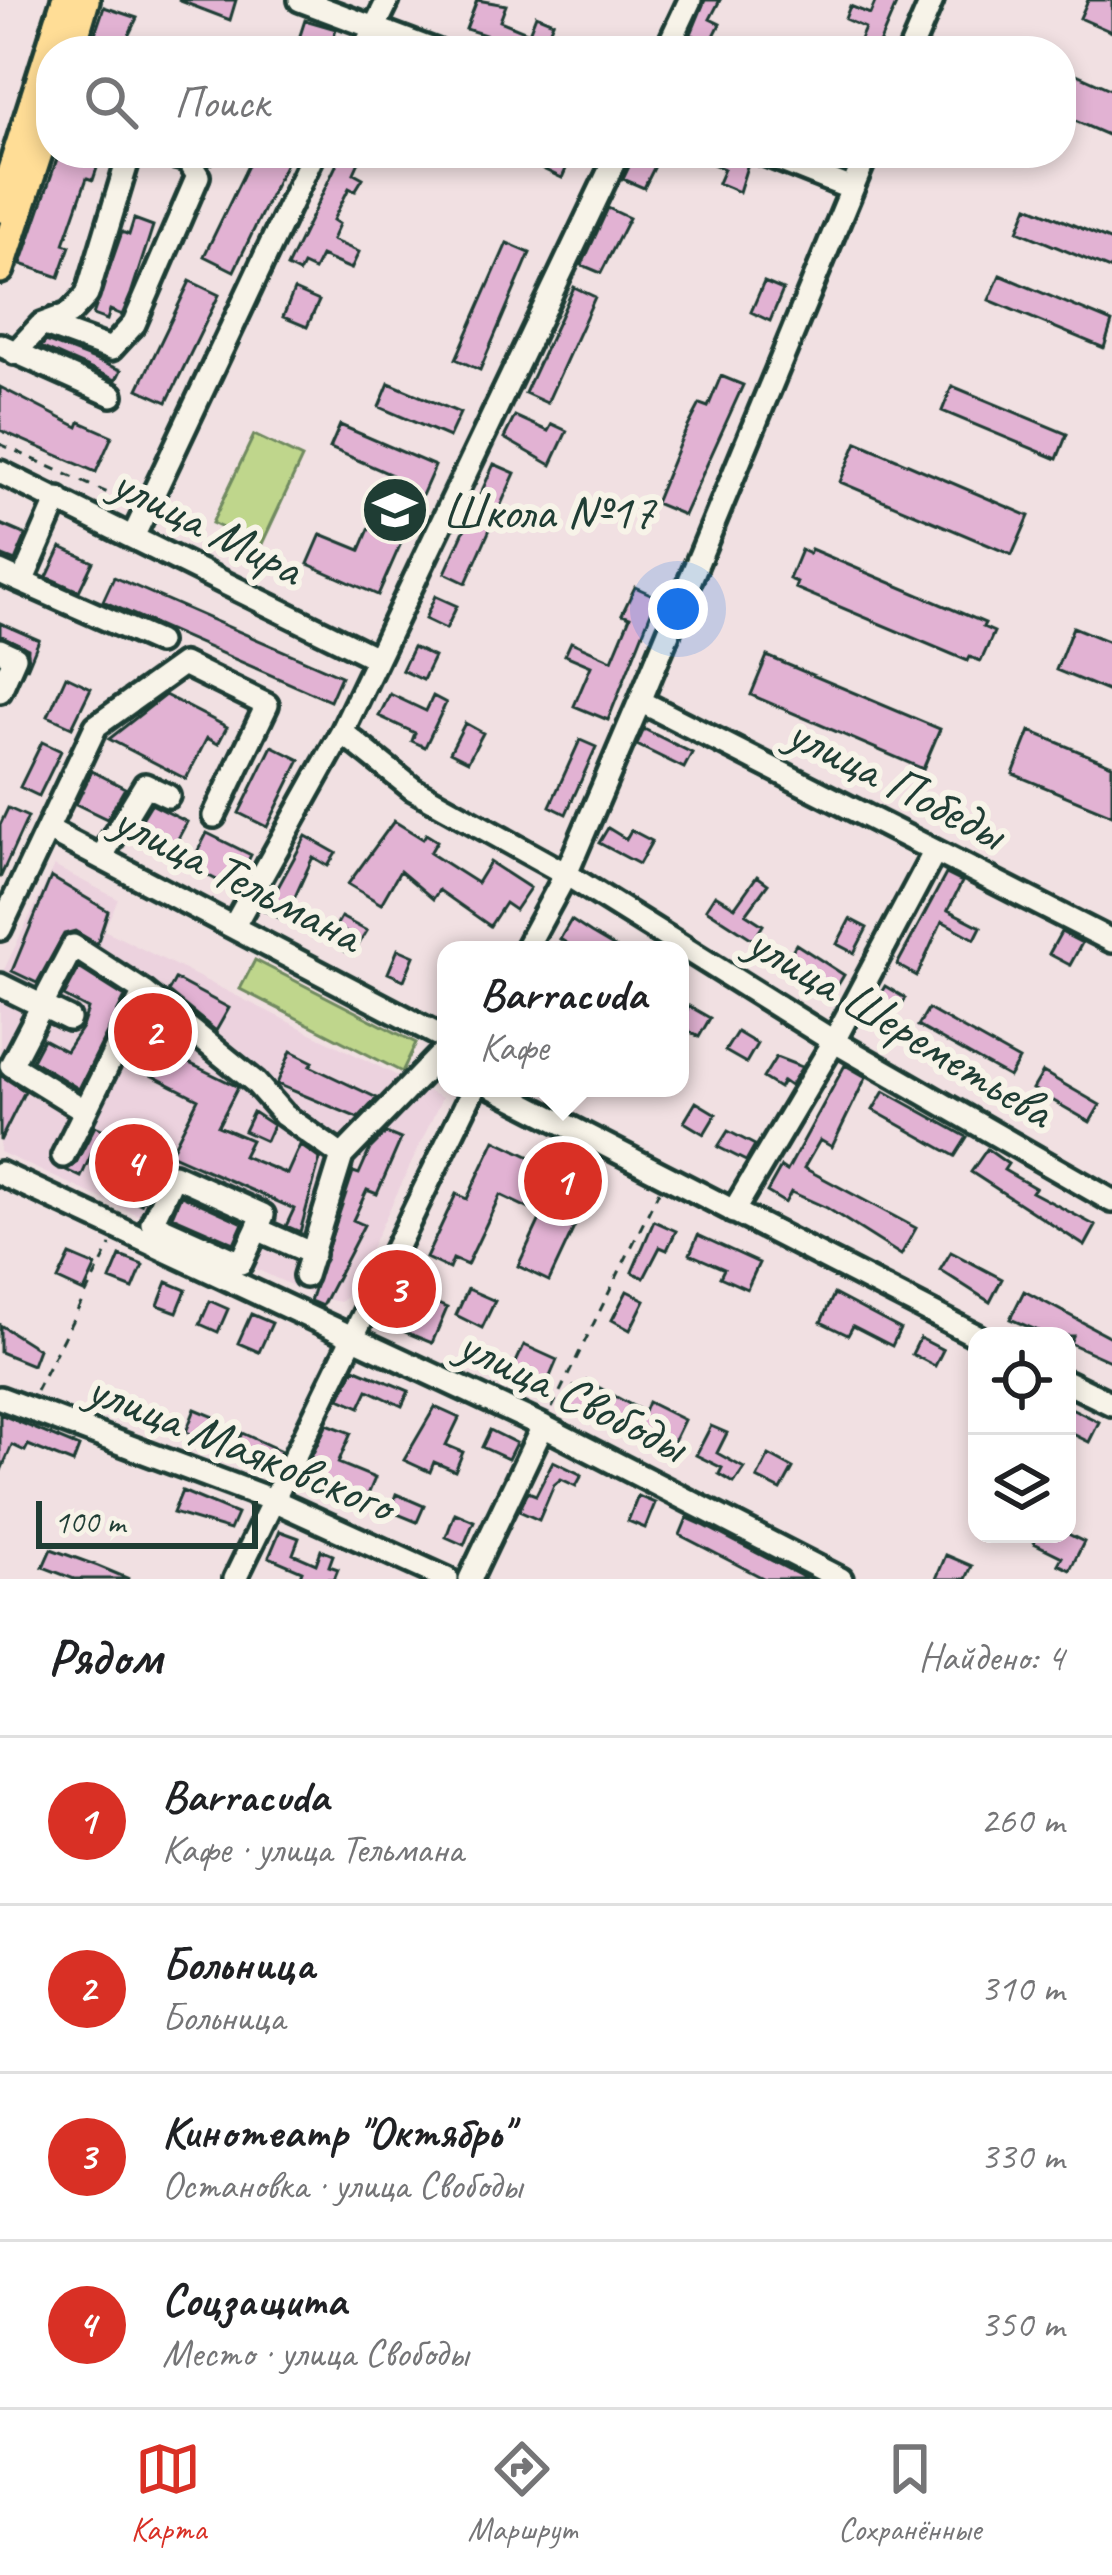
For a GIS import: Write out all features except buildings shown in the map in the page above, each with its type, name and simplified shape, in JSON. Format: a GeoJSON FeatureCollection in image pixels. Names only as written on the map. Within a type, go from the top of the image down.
{"type":"FeatureCollection","features":[{"type":"Feature","properties":{"kind":"main road"},"geometry":{"type":"LineString","coordinates":[[54,36],[65,0]]}},
{"type":"Feature","properties":{"kind":"main road"},"geometry":{"type":"LineString","coordinates":[[74,36],[85,0]]}},
{"type":"Feature","properties":{"kind":"main road"},"geometry":{"type":"LineString","coordinates":[[0,208],[36,93]]}},
{"type":"Feature","properties":{"kind":"main road"},"geometry":{"type":"LineString","coordinates":[[0,269],[36,161]]}},
{"type":"Feature","properties":{"kind":"street"},"geometry":{"type":"LineString","coordinates":[[300,0],[397,36]]}},
{"type":"Feature","properties":{"kind":"street"},"geometry":{"type":"LineString","coordinates":[[370,36],[388,0]]}},
{"type":"Feature","properties":{"kind":"street"},"geometry":{"type":"LineString","coordinates":[[673,36],[691,0]]}},
{"type":"Feature","properties":{"kind":"street"},"geometry":{"type":"LineString","coordinates":[[916,36],[932,0]]}},
{"type":"Feature","properties":{"kind":"street"},"geometry":{"type":"LineString","coordinates":[[112,395],[8,349],[42,324],[69,314],[87,295],[125,168]]}},
{"type":"Feature","properties":{"kind":"street"},"geometry":{"type":"LineString","coordinates":[[42,324],[110,349],[134,323],[197,168]]}},
{"type":"Feature","properties":{"kind":"street"},"geometry":{"type":"LineString","coordinates":[[134,536],[307,168]]}},
{"type":"Feature","properties":{"kind":"street"},"geometry":{"type":"LineString","coordinates":[[235,924],[342,732],[610,168]]}},
{"type":"Feature","properties":{"kind":"street"},"geometry":{"type":"LineString","coordinates":[[800,168],[852,189]]}},
{"type":"Feature","properties":{"kind":"street"},"geometry":{"type":"LineString","coordinates":[[530,941],[566,874],[861,168]]}},
{"type":"Feature","properties":{"kind":"street","name":"улица Мира"},"geometry":{"type":"LineString","coordinates":[[0,472],[376,658]]}},
{"type":"Feature","properties":{"kind":"street"},"geometry":{"type":"LineString","coordinates":[[22,582],[58,500]]}},
{"type":"Feature","properties":{"kind":"street"},"geometry":{"type":"LineString","coordinates":[[0,572],[158,642]]}},
{"type":"Feature","properties":{"kind":"street"},"geometry":{"type":"LineString","coordinates":[[0,650],[15,657],[0,691]]}},
{"type":"Feature","properties":{"kind":"street"},"geometry":{"type":"LineString","coordinates":[[0,929],[97,726],[183,664],[267,705],[214,816]]}},
{"type":"Feature","properties":{"kind":"street","name":"улица Победы"},"geometry":{"type":"LineString","coordinates":[[640,701],[1112,941]]}},
{"type":"Feature","properties":{"kind":"street","name":"улица Шереметьева"},"geometry":{"type":"LineString","coordinates":[[342,732],[413,789],[566,874],[673,941]]}},
{"type":"Feature","properties":{"kind":"street"},"geometry":{"type":"LineString","coordinates":[[103,854],[145,784],[167,796]]}},
{"type":"Feature","properties":{"kind":"street","name":"улица Тельмана"},"geometry":{"type":"LineString","coordinates":[[50,831],[103,854],[437,1034]]}},
{"type":"Feature","properties":{"kind":"street"},"geometry":{"type":"LineString","coordinates":[[733,1212],[833,1041],[935,850]]}},
{"type":"Feature","properties":{"kind":"street"},"geometry":{"type":"LineString","coordinates":[[84,1110],[11,1064],[73,946],[144,992],[255,1082],[284,1115],[342,1156]]}},
{"type":"Feature","properties":{"kind":"street","name":"улица Шереметьева"},"geometry":{"type":"LineString","coordinates":[[689,951],[833,1041],[1112,1201]]}},
{"type":"Feature","properties":{"kind":"street"},"geometry":{"type":"LineString","coordinates":[[0,985],[69,1018]]}},
{"type":"Feature","properties":{"kind":"street"},"geometry":{"type":"LineString","coordinates":[[63,1156],[144,992]]}},
{"type":"Feature","properties":{"kind":"street"},"geometry":{"type":"LineString","coordinates":[[257,1229],[309,1265],[342,1156],[437,1058]]}},
{"type":"Feature","properties":{"kind":"street"},"geometry":{"type":"LineString","coordinates":[[235,1579],[470,1097]]}},
{"type":"Feature","properties":{"kind":"street"},"geometry":{"type":"LineString","coordinates":[[512,1097],[968,1331]]}},
{"type":"Feature","properties":{"kind":"street","name":"улица Свободы"},"geometry":{"type":"LineString","coordinates":[[0,1173],[543,1426],[842,1579]]}},
{"type":"Feature","properties":{"kind":"street"},"geometry":{"type":"LineString","coordinates":[[175,1175],[263,1215],[257,1229],[242,1263],[152,1223],[175,1175]]}},
{"type":"Feature","properties":{"kind":"street"},"geometry":{"type":"LineString","coordinates":[[1076,1386],[1112,1404]]}},
{"type":"Feature","properties":{"kind":"street","name":"улица Маяковского"},"geometry":{"type":"LineString","coordinates":[[0,1398],[274,1501],[447,1579]]}},
{"type":"Feature","properties":{"kind":"street"},"geometry":{"type":"LineString","coordinates":[[470,1579],[543,1426]]}},
{"type":"Feature","properties":{"kind":"path"},"geometry":{"type":"LineString","coordinates":[[0,444],[112,495]]}},
{"type":"Feature","properties":{"kind":"path"},"geometry":{"type":"LineString","coordinates":[[543,1426],[667,1174]]}},
{"type":"Feature","properties":{"kind":"path"},"geometry":{"type":"LineString","coordinates":[[26,1408],[119,1229]]}},
{"type":"Feature","properties":{"kind":"shaded area"},"geometry":{"type":"Polygon","coordinates":[[[54,866],[118,899],[104,930],[442,1098],[350,1293],[340,1302],[317,1297],[0,1152],[0,978],[54,866]]]}},
{"type":"Feature","properties":{"kind":"green space"},"geometry":{"type":"Polygon","coordinates":[[[254,435],[302,458],[261,546],[212,523],[254,435]]]}},
{"type":"Feature","properties":{"kind":"green space"},"geometry":{"type":"Polygon","coordinates":[[[255,960],[416,1043],[402,1072],[240,989],[255,960]]]}},
{"type":"Feature","properties":{"kind":"place","name":"Школа №17"},"geometry":{"type":"Point","coordinates":[395,510]}},
{"type":"Feature","properties":{"kind":"place","name":"Больница"},"geometry":{"type":"Point","coordinates":[153,1032]}},
{"type":"Feature","properties":{"kind":"place","name":"Соцзащита"},"geometry":{"type":"Point","coordinates":[134,1163]}},
{"type":"Feature","properties":{"kind":"place","name":"Barracuda"},"geometry":{"type":"Point","coordinates":[563,1181]}},
{"type":"Feature","properties":{"kind":"place","name":"Кинотеатр \"Октябрь\""},"geometry":{"type":"Point","coordinates":[397,1289]}}]}
